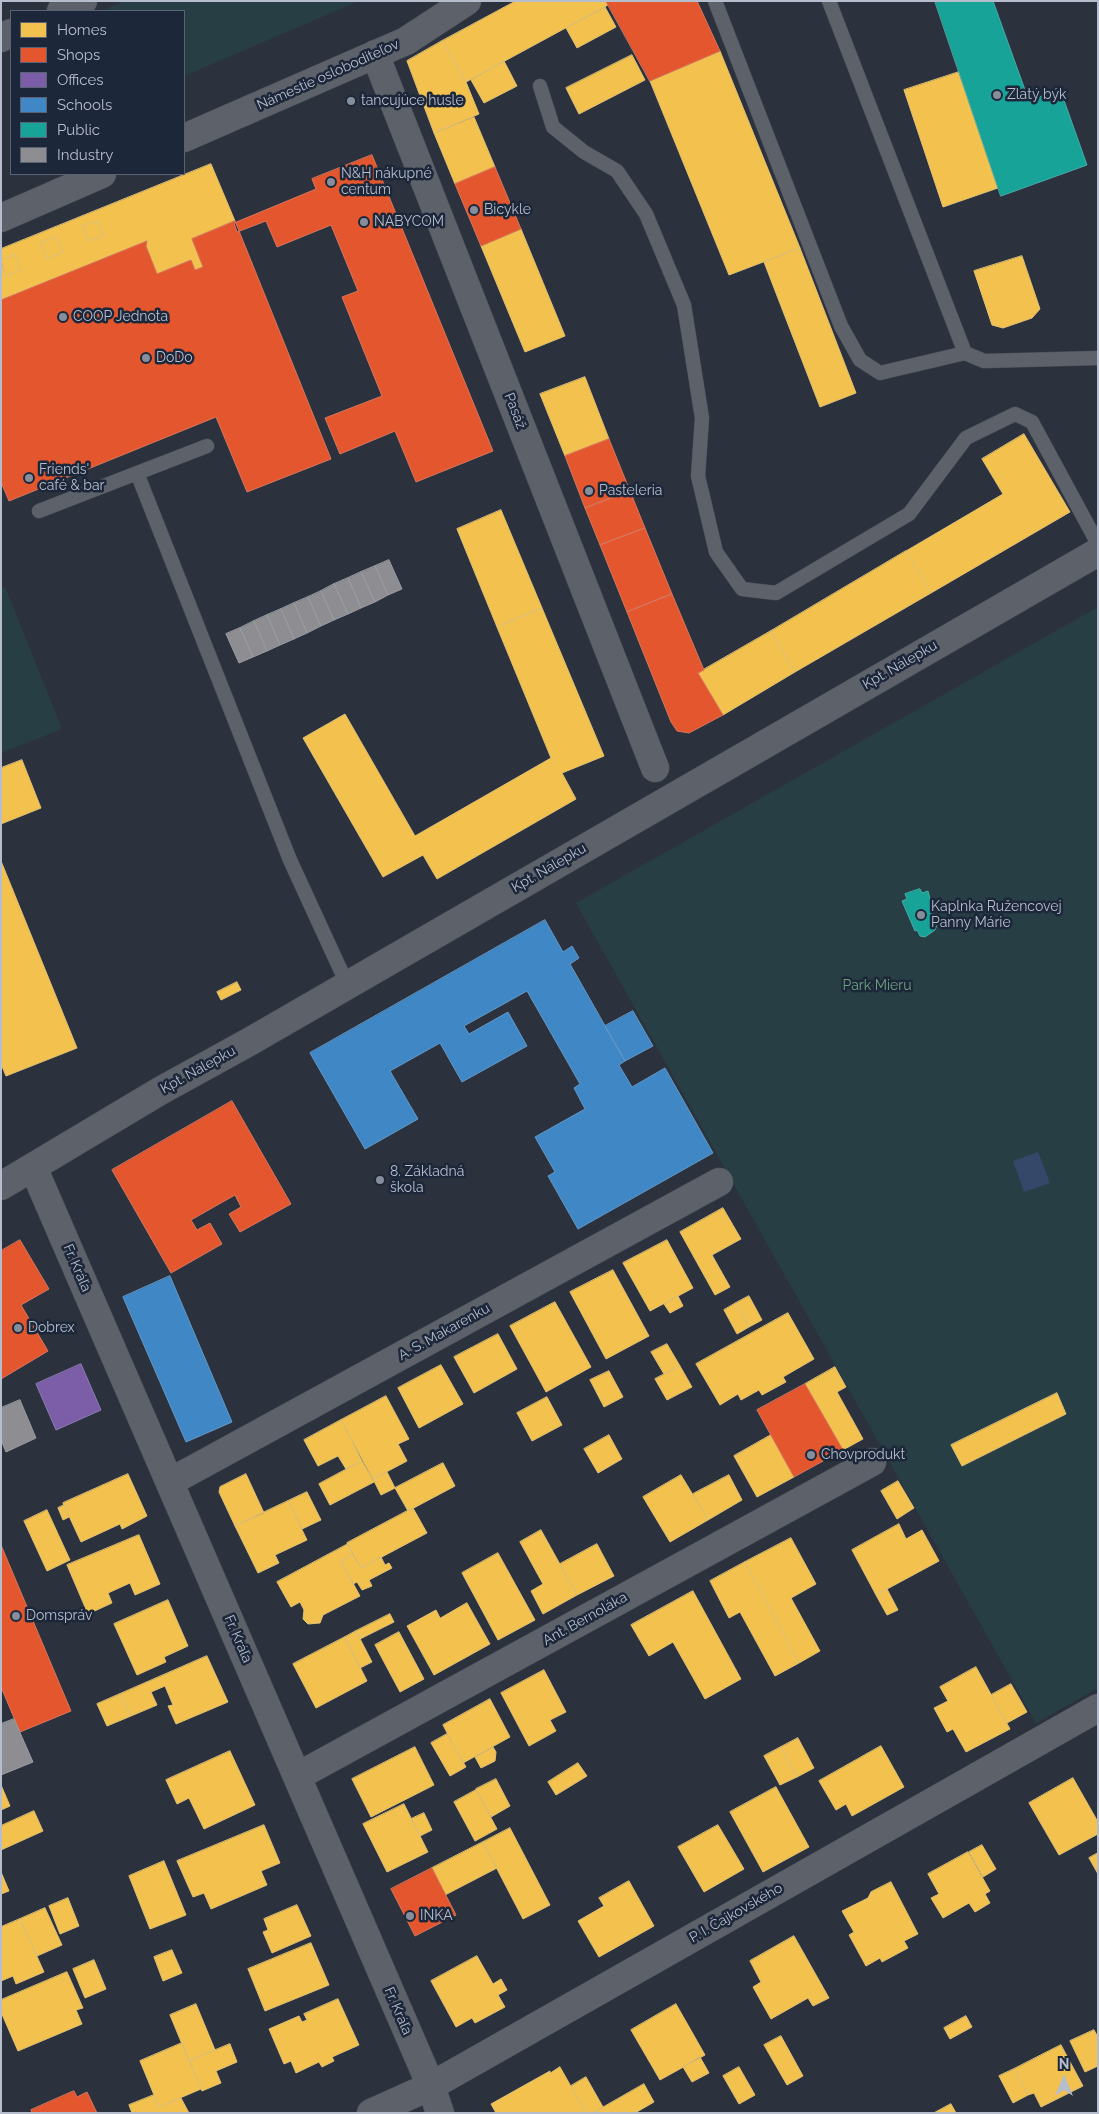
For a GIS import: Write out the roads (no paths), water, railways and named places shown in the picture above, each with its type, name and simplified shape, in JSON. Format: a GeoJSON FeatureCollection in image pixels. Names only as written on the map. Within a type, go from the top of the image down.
{"type":"FeatureCollection","features":[{"type":"Feature","properties":{"kind":"street"},"geometry":{"type":"LineString","coordinates":[[62,10],[83,1]]}},
{"type":"Feature","properties":{"kind":"street","name":"Námestie osloboditeľov"},"geometry":{"type":"LineString","coordinates":[[185,138],[406,41],[468,1]]}},
{"type":"Feature","properties":{"kind":"street","name":"Pasáž"},"geometry":{"type":"LineString","coordinates":[[375,54],[655,768]]}},
{"type":"Feature","properties":{"kind":"street"},"geometry":{"type":"LineString","coordinates":[[1,218],[100,175]]}},
{"type":"Feature","properties":{"kind":"street","name":"Kpt. Nálepku"},"geometry":{"type":"LineString","coordinates":[[1,1186],[160,1091],[1098,552]]}},
{"type":"Feature","properties":{"kind":"street","name":"Fr. Kráľa"},"geometry":{"type":"LineString","coordinates":[[33,1167],[298,1776],[431,2086],[440,2113]]}},
{"type":"Feature","properties":{"kind":"street","name":"A. S. Makarenku"},"geometry":{"type":"LineString","coordinates":[[170,1482],[719,1182]]}},
{"type":"Feature","properties":{"kind":"street","name":"Ant. Bernoláka"},"geometry":{"type":"LineString","coordinates":[[298,1776],[872,1462]]}},
{"type":"Feature","properties":{"kind":"street","name":"P. I. Čajkovského"},"geometry":{"type":"LineString","coordinates":[[371,2113],[431,2086],[1098,1708]]}},
{"type":"Feature","properties":{"kind":"lane"},"geometry":{"type":"LineString","coordinates":[[715,1],[841,326],[860,360],[880,373],[964,353],[984,361],[1098,358]]}},
{"type":"Feature","properties":{"kind":"lane"},"geometry":{"type":"LineString","coordinates":[[829,1],[964,353]]}},
{"type":"Feature","properties":{"kind":"lane"},"geometry":{"type":"LineString","coordinates":[[540,86],[553,126],[584,152],[618,171],[646,214],[684,306],[702,418],[698,476],[716,552],[742,590],[776,593],[909,514],[966,438],[1015,414],[1032,422],[1098,544]]}},
{"type":"Feature","properties":{"kind":"lane"},"geometry":{"type":"LineString","coordinates":[[39,511],[206,446]]}},
{"type":"Feature","properties":{"kind":"lane"},"geometry":{"type":"LineString","coordinates":[[137,474],[290,860],[347,984]]}},
{"type":"Feature","properties":{"kind":"water"},"geometry":{"type":"Polygon","coordinates":[[[1038,1152],[1050,1183],[1024,1192],[1013,1161],[1038,1152]]]}},
{"type":"Feature","properties":{"kind":"place","name":"Zlatý býk"},"geometry":{"type":"Point","coordinates":[997,95]}},
{"type":"Feature","properties":{"kind":"place","name":"tancujúce husle"},"geometry":{"type":"Point","coordinates":[351,101]}},
{"type":"Feature","properties":{"kind":"place","name":"N&H nákupné centum"},"geometry":{"type":"Point","coordinates":[331,182]}},
{"type":"Feature","properties":{"kind":"place","name":"Bicykle"},"geometry":{"type":"Point","coordinates":[474,210]}},
{"type":"Feature","properties":{"kind":"place","name":"NABYCOM"},"geometry":{"type":"Point","coordinates":[364,222]}},
{"type":"Feature","properties":{"kind":"place","name":"COOP Jednota"},"geometry":{"type":"Point","coordinates":[63,317]}},
{"type":"Feature","properties":{"kind":"place","name":"DoDo"},"geometry":{"type":"Point","coordinates":[146,358]}},
{"type":"Feature","properties":{"kind":"place","name":"Friends' café & bar"},"geometry":{"type":"Point","coordinates":[29,478]}},
{"type":"Feature","properties":{"kind":"place","name":"Pasteleria"},"geometry":{"type":"Point","coordinates":[589,491]}},
{"type":"Feature","properties":{"kind":"place","name":"Kaplnka Ružencovej Panny Márie"},"geometry":{"type":"Point","coordinates":[921,915]}},
{"type":"Feature","properties":{"kind":"place","name":"8. Základná škola"},"geometry":{"type":"Point","coordinates":[380,1180]}},
{"type":"Feature","properties":{"kind":"place","name":"Dobrex"},"geometry":{"type":"Point","coordinates":[18,1328]}},
{"type":"Feature","properties":{"kind":"place","name":"Chovprodukt"},"geometry":{"type":"Point","coordinates":[811,1455]}},
{"type":"Feature","properties":{"kind":"place","name":"Domspráv"},"geometry":{"type":"Point","coordinates":[16,1616]}},
{"type":"Feature","properties":{"kind":"place","name":"INKA"},"geometry":{"type":"Point","coordinates":[410,1916]}},
{"type":"Feature","properties":{"kind":"park label","name":"Park Mieru"},"geometry":{"type":"Point","coordinates":[877,986]}}]}
